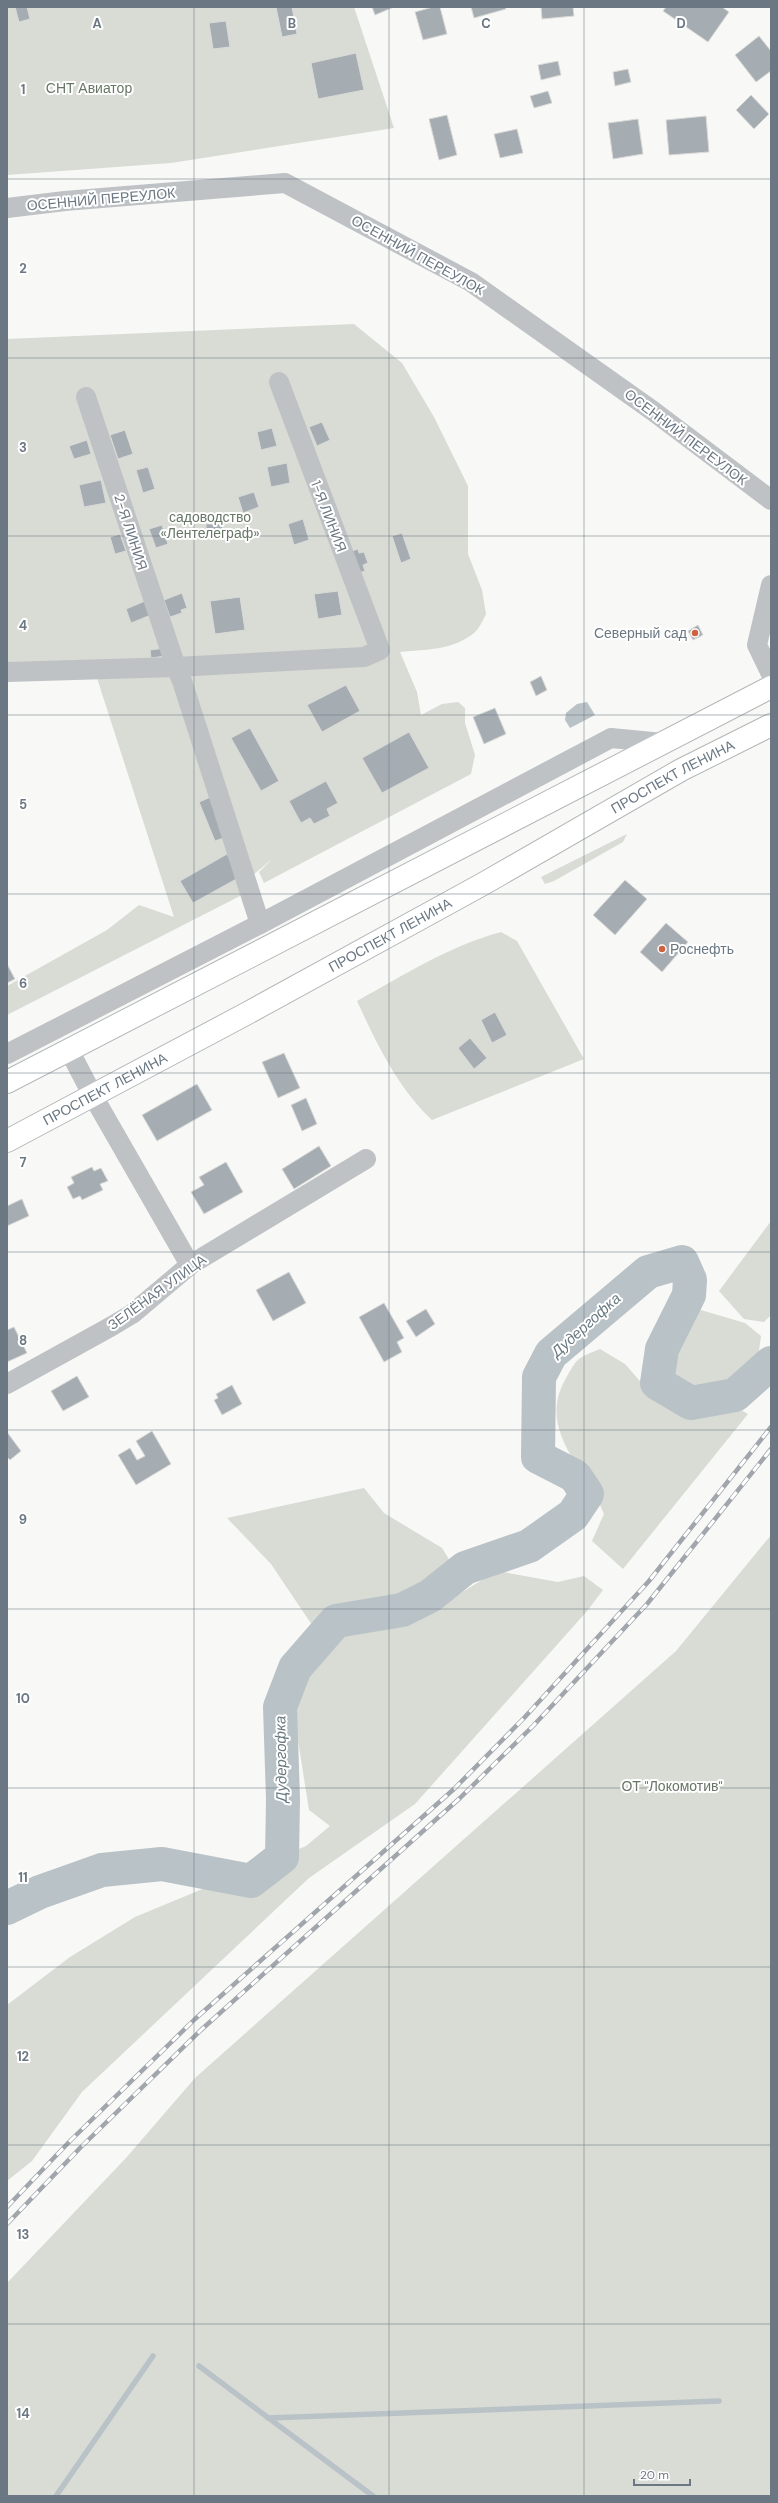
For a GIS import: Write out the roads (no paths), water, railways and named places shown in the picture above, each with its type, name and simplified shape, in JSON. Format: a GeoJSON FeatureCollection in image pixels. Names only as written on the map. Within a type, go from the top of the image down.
{"type":"FeatureCollection","features":[{"type":"Feature","properties":{"kind":"highway"},"geometry":{"type":"LineString","coordinates":[[7,1082],[771,687]]}},
{"type":"Feature","properties":{"kind":"highway","name":"ПРОСПЕКТ ЛЕНИНА"},"geometry":{"type":"LineString","coordinates":[[7,1141],[93,1096],[483,884],[681,770],[771,725]]}},
{"type":"Feature","properties":{"kind":"street","name":"ОСЕННИЙ ПЕРЕУЛОК"},"geometry":{"type":"LineString","coordinates":[[7,208],[65,201],[285,183],[472,282],[640,402],[771,500]]}},
{"type":"Feature","properties":{"kind":"street","name":"1-Я ЛИНИЯ"},"geometry":{"type":"LineString","coordinates":[[176,667],[364,657],[380,650],[278,382]]}},
{"type":"Feature","properties":{"kind":"street","name":"2-Я ЛИНИЯ"},"geometry":{"type":"LineString","coordinates":[[86,397],[176,667],[182,680],[260,924]]}},
{"type":"Feature","properties":{"kind":"street"},"geometry":{"type":"LineString","coordinates":[[771,585],[757,645],[771,674]]}},
{"type":"Feature","properties":{"kind":"street"},"geometry":{"type":"LineString","coordinates":[[7,672],[176,667]]}},
{"type":"Feature","properties":{"kind":"street"},"geometry":{"type":"LineString","coordinates":[[7,1054],[260,924],[611,738],[663,743]]}},
{"type":"Feature","properties":{"kind":"street"},"geometry":{"type":"LineString","coordinates":[[69,1050],[93,1096],[190,1265]]}},
{"type":"Feature","properties":{"kind":"street","name":"ЗЕЛЁНАЯ УЛИЦА"},"geometry":{"type":"LineString","coordinates":[[7,1384],[132,1314],[190,1265],[366,1159]]}},
{"type":"Feature","properties":{"kind":"waterway","name":"Дудергофка"},"geometry":{"type":"LineString","coordinates":[[7,1908],[40,1892],[102,1870],[162,1864],[251,1881],[282,1857],[283,1799],[280,1707],[295,1668],[336,1621],[402,1610],[430,1596],[465,1568],[529,1546],[573,1515],[587,1494],[575,1476],[538,1457],[539,1377],[551,1354],[648,1272],[682,1262],[690,1280],[689,1295],[662,1349],[657,1383],[691,1403],[735,1395],[771,1363]]}},
{"type":"Feature","properties":{"kind":"waterway"},"geometry":{"type":"LineString","coordinates":[[56,2496],[153,2356]]}},
{"type":"Feature","properties":{"kind":"waterway"},"geometry":{"type":"LineString","coordinates":[[199,2366],[373,2496]]}},
{"type":"Feature","properties":{"kind":"waterway"},"geometry":{"type":"LineString","coordinates":[[268,2418],[719,2401]]}},
{"type":"Feature","properties":{"kind":"railway"},"geometry":{"type":"LineString","coordinates":[[7,2207],[70,2141],[195,2019],[454,1789],[524,1718],[649,1581],[771,1427]]}},
{"type":"Feature","properties":{"kind":"railway"},"geometry":{"type":"LineString","coordinates":[[7,2224],[80,2148],[201,2030],[460,1798],[533,1726],[647,1604],[771,1449]]}},
{"type":"Feature","properties":{"kind":"place","name":"Северный сад"},"geometry":{"type":"Point","coordinates":[695,633]}},
{"type":"Feature","properties":{"kind":"place","name":"Роснефть"},"geometry":{"type":"Point","coordinates":[662,949]}},
{"type":"Feature","properties":{"kind":"park label","name":"СНТ Авиатор"},"geometry":{"type":"Point","coordinates":[89,88]}},
{"type":"Feature","properties":{"kind":"park label","name":"садоводство «Лентелеграф»"},"geometry":{"type":"Point","coordinates":[210,526]}},
{"type":"Feature","properties":{"kind":"park label","name":"ОТ \"Локомотив\""},"geometry":{"type":"Point","coordinates":[672,1786]}}]}
